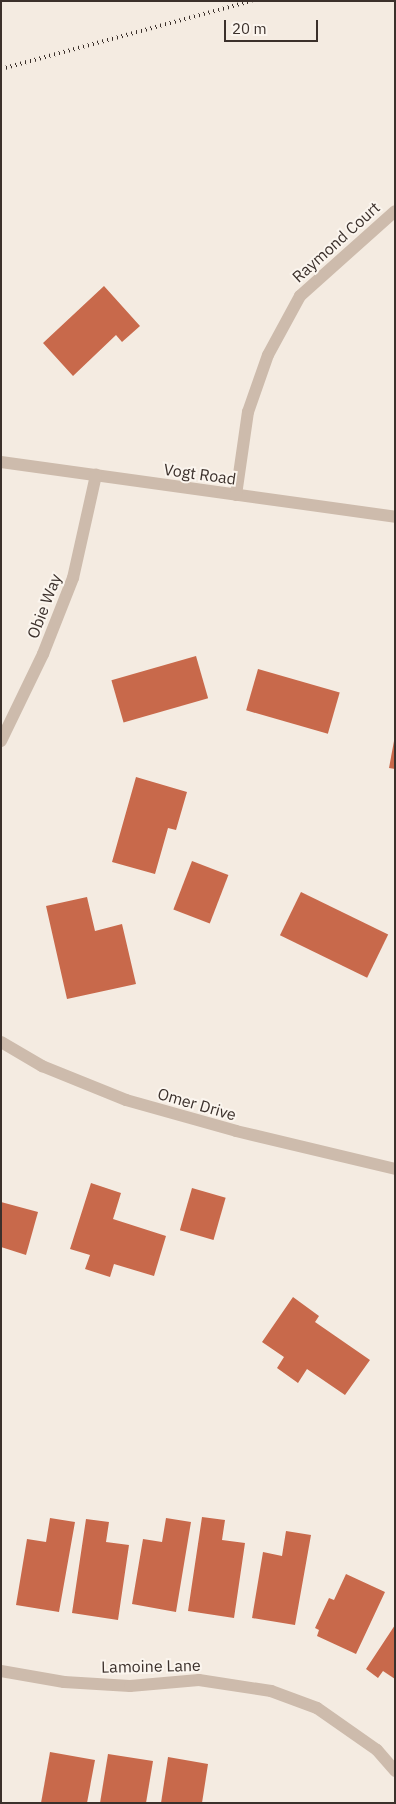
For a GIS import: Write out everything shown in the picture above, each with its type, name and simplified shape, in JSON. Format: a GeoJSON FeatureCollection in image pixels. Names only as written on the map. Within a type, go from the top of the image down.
{"type":"FeatureCollection","features":[{"type":"Feature","properties":{"kind":"street","name":"Raymond Court"},"geometry":{"type":"LineString","coordinates":[[236,495],[248,412],[268,354],[300,296],[395,211]]}},
{"type":"Feature","properties":{"kind":"street","name":"Vogt Road"},"geometry":{"type":"LineString","coordinates":[[1,462],[395,518]]}},
{"type":"Feature","properties":{"kind":"street","name":"Obie Way"},"geometry":{"type":"LineString","coordinates":[[1,741],[43,654],[73,578],[96,475]]}},
{"type":"Feature","properties":{"kind":"street","name":"Omer Drive"},"geometry":{"type":"LineString","coordinates":[[1,1042],[42,1066],[126,1100],[236,1131],[395,1169]]}},
{"type":"Feature","properties":{"kind":"street","name":"Lamoine Lane"},"geometry":{"type":"LineString","coordinates":[[1,1672],[64,1682],[130,1686],[199,1680],[271,1691],[317,1708],[377,1750],[395,1772]]}},
{"type":"Feature","properties":{"kind":"building"},"geometry":{"type":"Polygon","coordinates":[[[104,286],[140,326],[122,342],[116,335],[73,376],[43,343],[104,286]]]}},
{"type":"Feature","properties":{"kind":"building"},"geometry":{"type":"Polygon","coordinates":[[[196,656],[208,698],[124,723],[111,680],[196,656]]]}},
{"type":"Feature","properties":{"kind":"building"},"geometry":{"type":"Polygon","coordinates":[[[258,669],[340,692],[328,734],[246,710],[258,669]]]}},
{"type":"Feature","properties":{"kind":"building"},"geometry":{"type":"Polygon","coordinates":[[[395,742],[395,769],[389,768],[395,742]]]}},
{"type":"Feature","properties":{"kind":"building"},"geometry":{"type":"Polygon","coordinates":[[[136,777],[187,792],[176,830],[168,828],[155,874],[112,862],[136,777]]]}},
{"type":"Feature","properties":{"kind":"building"},"geometry":{"type":"Polygon","coordinates":[[[192,861],[228,875],[210,924],[173,910],[192,861]]]}},
{"type":"Feature","properties":{"kind":"building"},"geometry":{"type":"Polygon","coordinates":[[[301,892],[388,935],[367,978],[280,935],[301,892]]]}},
{"type":"Feature","properties":{"kind":"building"},"geometry":{"type":"Polygon","coordinates":[[[87,897],[95,931],[122,924],[136,984],[67,999],[46,906],[87,897]]]}},
{"type":"Feature","properties":{"kind":"building"},"geometry":{"type":"Polygon","coordinates":[[[91,1183],[121,1193],[113,1219],[166,1236],[154,1276],[114,1264],[110,1277],[85,1269],[90,1255],[70,1249],[91,1183]]]}},
{"type":"Feature","properties":{"kind":"building"},"geometry":{"type":"Polygon","coordinates":[[[192,1188],[226,1198],[214,1240],[180,1230],[192,1188]]]}},
{"type":"Feature","properties":{"kind":"building"},"geometry":{"type":"Polygon","coordinates":[[[1,1202],[38,1212],[26,1255],[1,1247],[1,1202]]]}},
{"type":"Feature","properties":{"kind":"building"},"geometry":{"type":"Polygon","coordinates":[[[293,1297],[319,1316],[315,1322],[370,1360],[345,1395],[307,1369],[298,1383],[277,1368],[284,1357],[262,1342],[293,1297]]]}},
{"type":"Feature","properties":{"kind":"building"},"geometry":{"type":"Polygon","coordinates":[[[202,1517],[225,1520],[222,1540],[245,1543],[234,1618],[188,1611],[202,1517]]]}},
{"type":"Feature","properties":{"kind":"building"},"geometry":{"type":"Polygon","coordinates":[[[50,1518],[75,1522],[59,1612],[16,1605],[27,1539],[46,1542],[50,1518]]]}},
{"type":"Feature","properties":{"kind":"building"},"geometry":{"type":"Polygon","coordinates":[[[166,1518],[191,1522],[176,1612],[132,1604],[143,1539],[162,1542],[166,1518]]]}},
{"type":"Feature","properties":{"kind":"building"},"geometry":{"type":"Polygon","coordinates":[[[86,1519],[109,1522],[106,1542],[129,1545],[118,1620],[72,1613],[86,1519]]]}},
{"type":"Feature","properties":{"kind":"building"},"geometry":{"type":"Polygon","coordinates":[[[286,1531],[311,1535],[295,1625],[252,1618],[263,1552],[282,1556],[286,1531]]]}},
{"type":"Feature","properties":{"kind":"building"},"geometry":{"type":"Polygon","coordinates":[[[346,1574],[385,1592],[356,1654],[317,1636],[319,1630],[315,1628],[329,1598],[334,1600],[346,1574]]]}},
{"type":"Feature","properties":{"kind":"building"},"geometry":{"type":"Polygon","coordinates":[[[395,1625],[395,1679],[383,1671],[378,1678],[366,1669],[395,1625]]]}},
{"type":"Feature","properties":{"kind":"building"},"geometry":{"type":"Polygon","coordinates":[[[50,1752],[95,1760],[87,1803],[41,1803],[50,1752]]]}},
{"type":"Feature","properties":{"kind":"building"},"geometry":{"type":"Polygon","coordinates":[[[108,1754],[153,1761],[146,1803],[100,1803],[108,1754]]]}},
{"type":"Feature","properties":{"kind":"building"},"geometry":{"type":"Polygon","coordinates":[[[168,1757],[208,1764],[202,1803],[161,1803],[168,1757]]]}},
{"type":"Feature","properties":{"kind":"railway"},"geometry":{"type":"LineString","coordinates":[[1,69],[252,1]]}}]}
